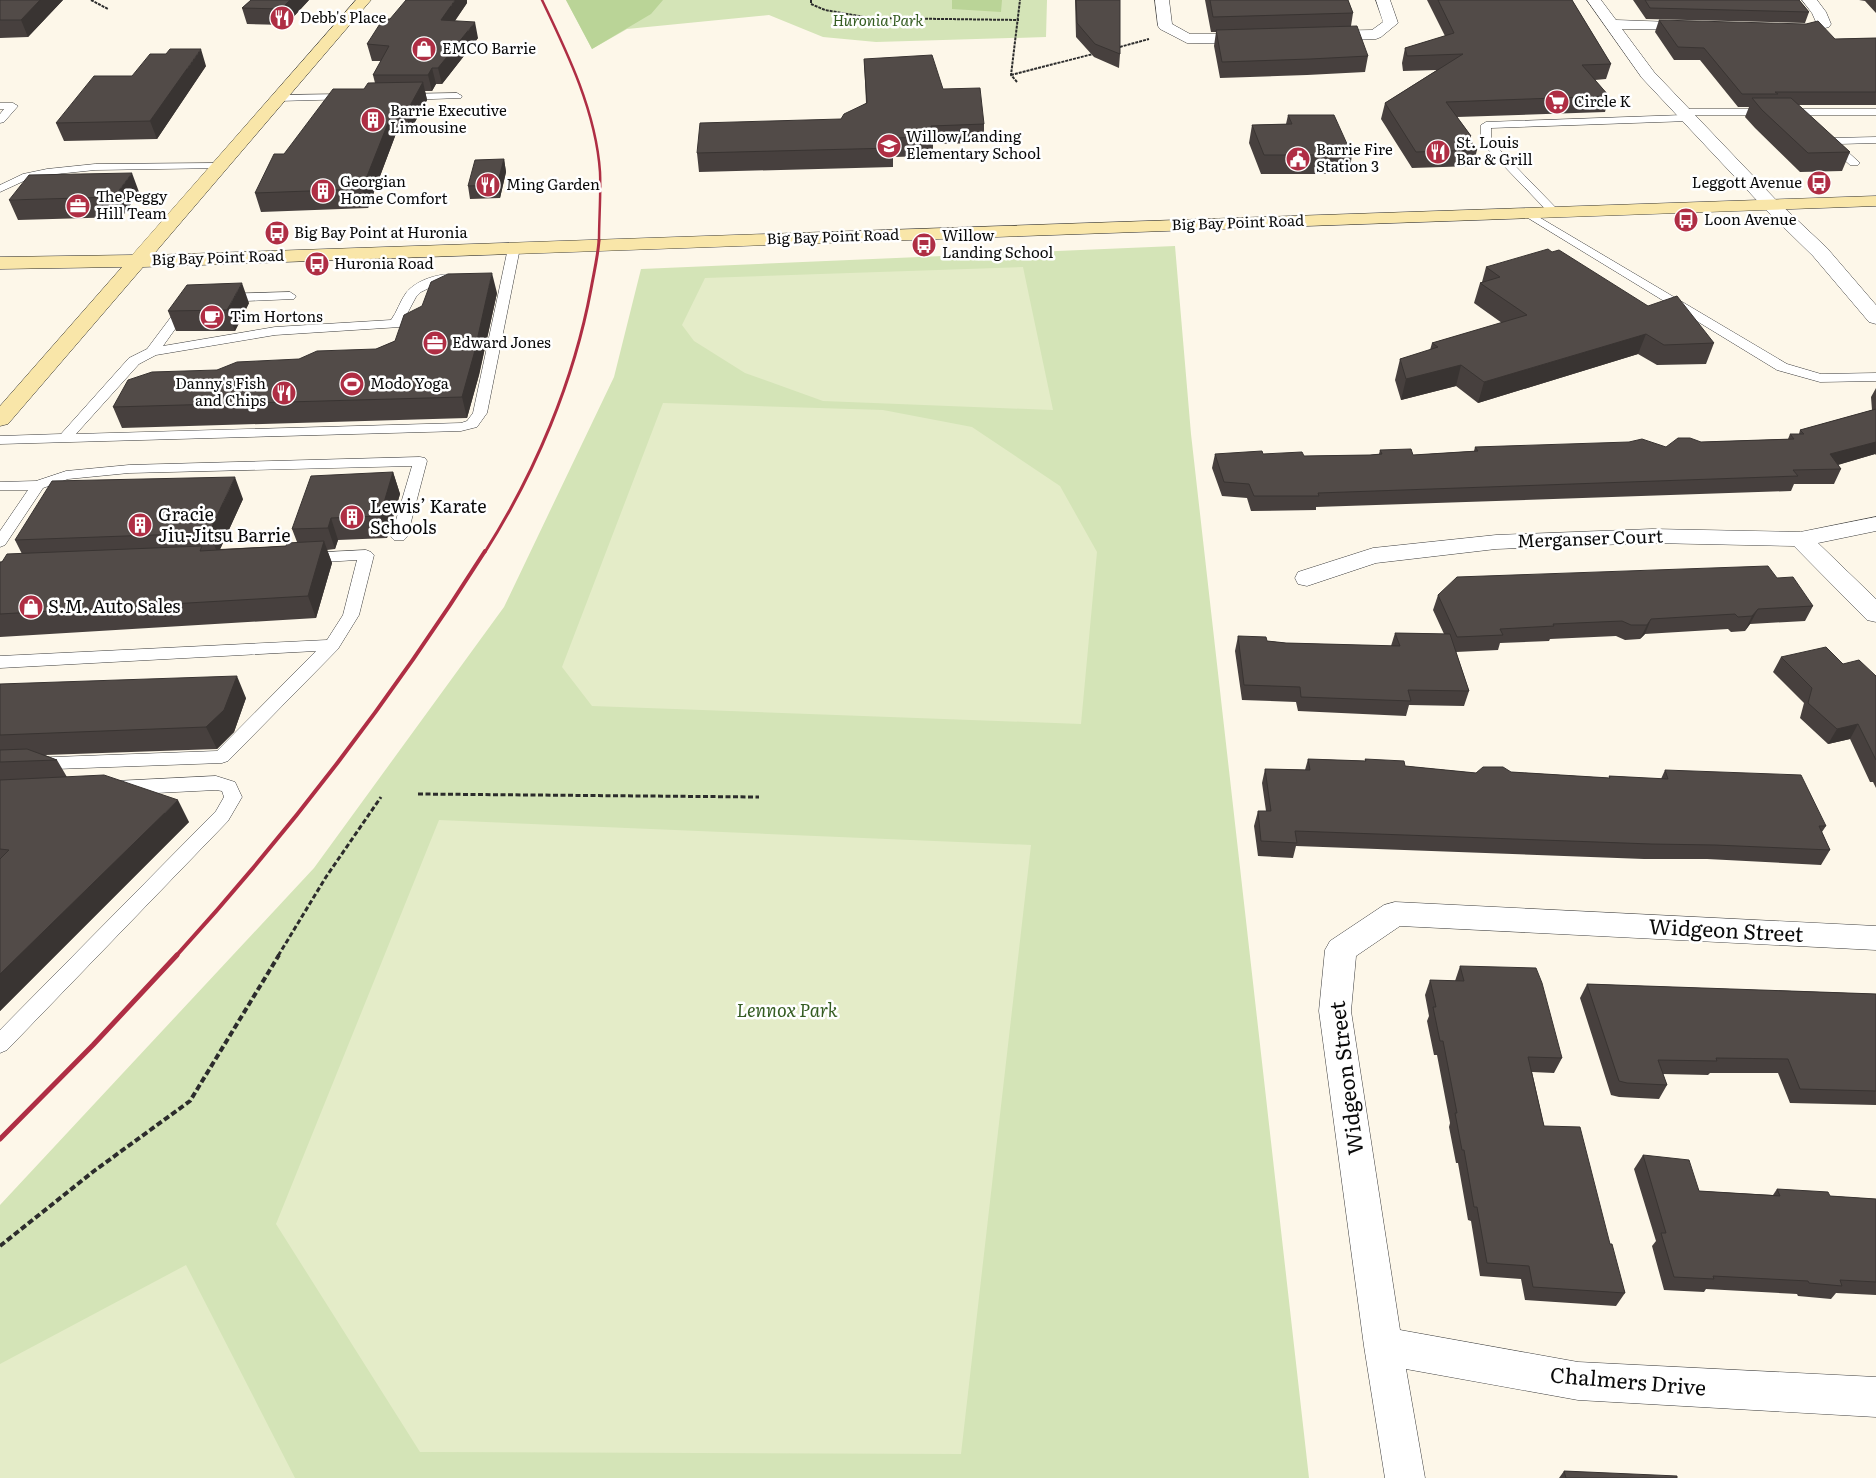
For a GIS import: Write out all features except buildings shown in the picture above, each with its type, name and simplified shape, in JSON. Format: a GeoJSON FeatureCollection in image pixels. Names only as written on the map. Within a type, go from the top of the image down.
{"type":"FeatureCollection","features":[{"type":"Feature","properties":{"kind":"street"},"geometry":{"type":"LineString","coordinates":[[0,419],[364,0]]}},
{"type":"Feature","properties":{"kind":"street"},"geometry":{"type":"LineString","coordinates":[[1162,0],[1165,26],[1187,38],[1269,38]]}},
{"type":"Feature","properties":{"kind":"street"},"geometry":{"type":"LineString","coordinates":[[1308,37],[1376,34],[1391,23],[1383,0]]}},
{"type":"Feature","properties":{"kind":"street"},"geometry":{"type":"LineString","coordinates":[[1594,0],[1648,75],[1771,205],[1820,252],[1876,318]]}},
{"type":"Feature","properties":{"kind":"street"},"geometry":{"type":"LineString","coordinates":[[1771,29],[1801,30],[1824,24],[1819,12],[1809,0]]}},
{"type":"Feature","properties":{"kind":"street"},"geometry":{"type":"LineString","coordinates":[[1611,24],[1711,27]]}},
{"type":"Feature","properties":{"kind":"street","name":"Big Bay Point Road"},"geometry":{"type":"LineString","coordinates":[[0,263],[137,261],[1876,202]]}},
{"type":"Feature","properties":{"kind":"street","name":"Merganser Court"},"geometry":{"type":"LineString","coordinates":[[1307,578],[1373,556],[1496,542],[1652,536],[1800,539],[1876,524]]}},
{"type":"Feature","properties":{"kind":"street"},"geometry":{"type":"LineString","coordinates":[[1800,539],[1876,614]]}},
{"type":"Feature","properties":{"kind":"street","name":"Widgeon Street"},"geometry":{"type":"LineString","coordinates":[[1405,1478],[1383,1346],[1335,1012],[1341,950],[1395,914],[1876,938]]}},
{"type":"Feature","properties":{"kind":"street","name":"Chalmers Drive"},"geometry":{"type":"LineString","coordinates":[[1383,1346],[1578,1381],[1876,1397]]}},
{"type":"Feature","properties":{"kind":"lane"},"geometry":{"type":"LineString","coordinates":[[391,97],[457,96]]}},
{"type":"Feature","properties":{"kind":"lane"},"geometry":{"type":"LineString","coordinates":[[278,98],[363,97]]}},
{"type":"Feature","properties":{"kind":"lane"},"geometry":{"type":"LineString","coordinates":[[0,106],[13,106],[0,120]]}},
{"type":"Feature","properties":{"kind":"lane"},"geometry":{"type":"LineString","coordinates":[[1801,112],[1828,141],[1854,163]]}},
{"type":"Feature","properties":{"kind":"lane"},"geometry":{"type":"LineString","coordinates":[[1554,212],[1486,142],[1486,125],[1686,115],[1876,112]]}},
{"type":"Feature","properties":{"kind":"lane"},"geometry":{"type":"LineString","coordinates":[[1828,141],[1876,140]]}},
{"type":"Feature","properties":{"kind":"lane"},"geometry":{"type":"LineString","coordinates":[[0,189],[23,177],[47,172],[104,167],[220,166]]}},
{"type":"Feature","properties":{"kind":"lane"},"geometry":{"type":"LineString","coordinates":[[1527,213],[1782,367],[1820,378],[1876,377]]}},
{"type":"Feature","properties":{"kind":"lane"},"geometry":{"type":"LineString","coordinates":[[0,440],[451,427],[472,424],[480,413],[514,248]]}},
{"type":"Feature","properties":{"kind":"lane"},"geometry":{"type":"LineString","coordinates":[[491,277],[508,277]]}},
{"type":"Feature","properties":{"kind":"lane"},"geometry":{"type":"LineString","coordinates":[[64,438],[134,361],[152,352],[275,331],[395,324],[403,315],[412,293],[429,283],[448,278],[465,278]]}},
{"type":"Feature","properties":{"kind":"lane"},"geometry":{"type":"LineString","coordinates":[[152,352],[190,299],[290,296]]}},
{"type":"Feature","properties":{"kind":"lane"},"geometry":{"type":"LineString","coordinates":[[0,486],[38,485],[66,474],[129,469],[420,461],[399,537]]}},
{"type":"Feature","properties":{"kind":"lane"},"geometry":{"type":"LineString","coordinates":[[0,542],[38,485]]}},
{"type":"Feature","properties":{"kind":"lane"},"geometry":{"type":"LineString","coordinates":[[0,765],[222,757],[332,646],[351,615],[366,555],[287,558]]}},
{"type":"Feature","properties":{"kind":"lane"},"geometry":{"type":"LineString","coordinates":[[0,662],[332,646]]}},
{"type":"Feature","properties":{"kind":"lane"},"geometry":{"type":"LineString","coordinates":[[0,1044],[222,816],[233,797],[229,787],[216,783],[98,789]]}},
{"type":"Feature","properties":{"kind":"path"},"geometry":{"type":"LineString","coordinates":[[91,0],[108,9]]}},
{"type":"Feature","properties":{"kind":"path"},"geometry":{"type":"LineString","coordinates":[[811,0],[810,4],[825,10],[870,18],[1019,20]]}},
{"type":"Feature","properties":{"kind":"path"},"geometry":{"type":"LineString","coordinates":[[1017,82],[1012,75],[1020,0]]}},
{"type":"Feature","properties":{"kind":"path"},"geometry":{"type":"LineString","coordinates":[[1108,50],[1176,32]]}},
{"type":"Feature","properties":{"kind":"path"},"geometry":{"type":"LineString","coordinates":[[1012,75],[1098,52]]}},
{"type":"Feature","properties":{"kind":"path"},"geometry":{"type":"LineString","coordinates":[[418,794],[759,797]]}},
{"type":"Feature","properties":{"kind":"path"},"geometry":{"type":"LineString","coordinates":[[0,1246],[94,1171],[190,1101],[326,877],[381,797]]}},
{"type":"Feature","properties":{"kind":"green space","name":"Huronia Park"},"geometry":{"type":"Polygon","coordinates":[[[566,0],[1047,0],[1046,37],[876,42],[823,37],[769,15],[627,29],[592,49],[566,0]]]}},
{"type":"Feature","properties":{"kind":"green space"},"geometry":{"type":"Polygon","coordinates":[[[566,0],[663,0],[651,14],[592,49],[566,0]]]}},
{"type":"Feature","properties":{"kind":"green space"},"geometry":{"type":"Polygon","coordinates":[[[952,0],[1002,0],[1001,12],[952,9],[952,0]]]}},
{"type":"Feature","properties":{"kind":"green space","name":"Lennox Park"},"geometry":{"type":"Polygon","coordinates":[[[1175,246],[1191,434],[1309,1478],[0,1478],[0,1205],[314,868],[504,607],[614,377],[641,269],[1175,246]]]}},
{"type":"Feature","properties":{"kind":"green space"},"geometry":{"type":"Polygon","coordinates":[[[1023,267],[1053,410],[823,401],[745,373],[694,341],[682,325],[705,278],[1023,267]]]}},
{"type":"Feature","properties":{"kind":"green space"},"geometry":{"type":"Polygon","coordinates":[[[663,403],[883,410],[972,427],[1060,486],[1097,552],[1081,724],[592,706],[562,667],[663,403]]]}},
{"type":"Feature","properties":{"kind":"green space"},"geometry":{"type":"Polygon","coordinates":[[[439,820],[1031,845],[961,1454],[420,1452],[276,1224],[439,820]]]}},
{"type":"Feature","properties":{"kind":"green space"},"geometry":{"type":"Polygon","coordinates":[[[186,1265],[295,1478],[0,1478],[0,1364],[186,1265]]]}},
{"type":"Feature","properties":{"kind":"railway"},"geometry":{"type":"LineString","coordinates":[[542,0],[571,62],[593,127],[600,172],[599,241]]}},
{"type":"Feature","properties":{"kind":"railway"},"geometry":{"type":"LineString","coordinates":[[485,552],[520,491],[536,458],[563,392],[584,323],[599,240]]}},
{"type":"Feature","properties":{"kind":"railway"},"geometry":{"type":"LineString","coordinates":[[176,956],[260,860],[340,760],[378,709],[485,551]]}},
{"type":"Feature","properties":{"kind":"railway"},"geometry":{"type":"LineString","coordinates":[[0,1139],[93,1045],[177,955]]}},
{"type":"Feature","properties":{"kind":"place","name":"Debb's Place"},"geometry":{"type":"Point","coordinates":[282,18]}},
{"type":"Feature","properties":{"kind":"place","name":"EMCO Barrie"},"geometry":{"type":"Point","coordinates":[424,49]}},
{"type":"Feature","properties":{"kind":"place","name":"Circle K"},"geometry":{"type":"Point","coordinates":[1557,102]}},
{"type":"Feature","properties":{"kind":"place","name":"Barrie Executive Limousine"},"geometry":{"type":"Point","coordinates":[373,120]}},
{"type":"Feature","properties":{"kind":"place","name":"Willow Landing Elementary School"},"geometry":{"type":"Point","coordinates":[889,146]}},
{"type":"Feature","properties":{"kind":"place","name":"St. Louis Bar & Grill"},"geometry":{"type":"Point","coordinates":[1438,152]}},
{"type":"Feature","properties":{"kind":"place","name":"Barrie Fire Station 3"},"geometry":{"type":"Point","coordinates":[1298,159]}},
{"type":"Feature","properties":{"kind":"place","name":"Leggott Avenue"},"geometry":{"type":"Point","coordinates":[1819,183]}},
{"type":"Feature","properties":{"kind":"place","name":"Ming Garden"},"geometry":{"type":"Point","coordinates":[488,185]}},
{"type":"Feature","properties":{"kind":"place","name":"Georgian Home Comfort"},"geometry":{"type":"Point","coordinates":[323,191]}},
{"type":"Feature","properties":{"kind":"place","name":"The Peggy Hill Team"},"geometry":{"type":"Point","coordinates":[78,206]}},
{"type":"Feature","properties":{"kind":"place","name":"Loon Avenue"},"geometry":{"type":"Point","coordinates":[1686,220]}},
{"type":"Feature","properties":{"kind":"place","name":"Big Bay Point at Huronia"},"geometry":{"type":"Point","coordinates":[277,233]}},
{"type":"Feature","properties":{"kind":"place","name":"Willow Landing School"},"geometry":{"type":"Point","coordinates":[924,245]}},
{"type":"Feature","properties":{"kind":"place","name":"Huronia Road"},"geometry":{"type":"Point","coordinates":[317,264]}},
{"type":"Feature","properties":{"kind":"place","name":"Tim Hortons"},"geometry":{"type":"Point","coordinates":[212,317]}},
{"type":"Feature","properties":{"kind":"place","name":"Edward Jones"},"geometry":{"type":"Point","coordinates":[435,343]}},
{"type":"Feature","properties":{"kind":"place","name":"Modo Yoga"},"geometry":{"type":"Point","coordinates":[352,384]}},
{"type":"Feature","properties":{"kind":"place","name":"Danny's Fish and Chips"},"geometry":{"type":"Point","coordinates":[284,393]}},
{"type":"Feature","properties":{"kind":"place","name":"Lewis’ Karate Schools"},"geometry":{"type":"Point","coordinates":[352,517]}},
{"type":"Feature","properties":{"kind":"place","name":"Gracie Jiu-Jitsu Barrie"},"geometry":{"type":"Point","coordinates":[140,525]}},
{"type":"Feature","properties":{"kind":"place","name":"S.M. Auto Sales"},"geometry":{"type":"Point","coordinates":[31,607]}}]}
